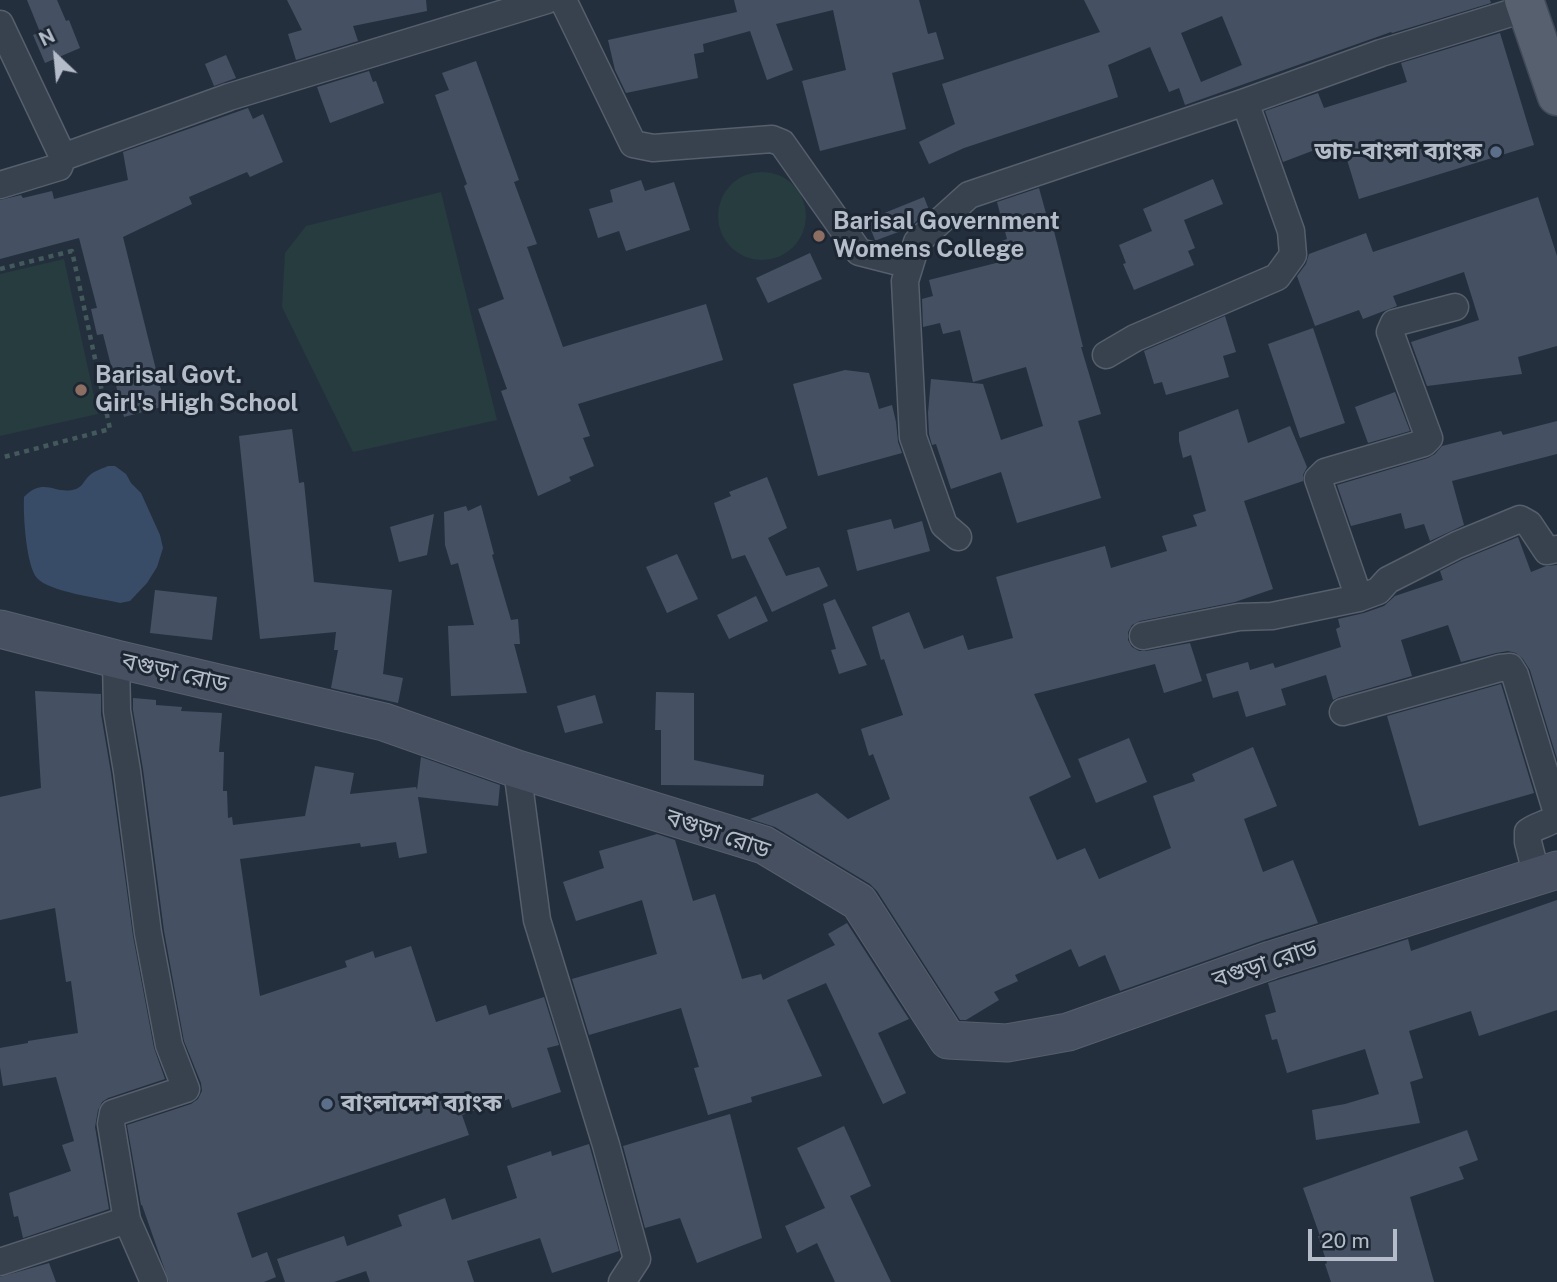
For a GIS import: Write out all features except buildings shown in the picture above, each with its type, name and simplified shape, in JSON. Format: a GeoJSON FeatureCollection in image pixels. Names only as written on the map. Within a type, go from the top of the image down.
{"type":"FeatureCollection","features":[{"type":"Feature","properties":{"kind":"main road"},"geometry":{"type":"LineString","coordinates":[[1525,4],[1557,96]]}},
{"type":"Feature","properties":{"kind":"main road","name":"বগুড়া রোড"},"geometry":{"type":"LineString","coordinates":[[0,629],[384,722],[517,769],[764,845],[859,902],[948,1040],[1007,1043],[1068,1032],[1271,960],[1547,874]]}},
{"type":"Feature","properties":{"kind":"street"},"geometry":{"type":"LineString","coordinates":[[0,185],[59,167],[64,157],[229,97],[547,0]]}},
{"type":"Feature","properties":{"kind":"street"},"geometry":{"type":"LineString","coordinates":[[563,0],[633,144],[653,148],[772,139],[782,143],[859,252],[910,265]]}},
{"type":"Feature","properties":{"kind":"street"},"geometry":{"type":"LineString","coordinates":[[958,537],[944,525],[913,438],[905,281],[917,242],[969,194],[1245,102],[1525,4]]}},
{"type":"Feature","properties":{"kind":"street"},"geometry":{"type":"LineString","coordinates":[[0,24],[64,157]]}},
{"type":"Feature","properties":{"kind":"street"},"geometry":{"type":"LineString","coordinates":[[1106,355],[1135,338],[1277,277],[1293,256],[1291,230],[1245,102]]}},
{"type":"Feature","properties":{"kind":"street"},"geometry":{"type":"LineString","coordinates":[[1359,598],[1318,479],[1325,472],[1423,443],[1429,438],[1390,332],[1394,323],[1455,307]]}},
{"type":"Feature","properties":{"kind":"street"},"geometry":{"type":"LineString","coordinates":[[1143,636],[1359,598],[1378,591],[1388,580],[1457,545],[1520,519],[1529,524],[1547,551],[1557,549]]}},
{"type":"Feature","properties":{"kind":"street"},"geometry":{"type":"LineString","coordinates":[[116,659],[117,711],[128,771],[148,933],[169,1045],[186,1089],[113,1113],[111,1124],[127,1220],[154,1282]]}},
{"type":"Feature","properties":{"kind":"street"},"geometry":{"type":"LineString","coordinates":[[1343,712],[1510,667],[1515,675],[1557,813],[1553,820],[1528,832],[1528,842],[1547,874]]}},
{"type":"Feature","properties":{"kind":"street"},"geometry":{"type":"LineString","coordinates":[[517,769],[537,920],[607,1144],[637,1259],[622,1282]]}},
{"type":"Feature","properties":{"kind":"street"},"geometry":{"type":"LineString","coordinates":[[0,1262],[127,1220]]}},
{"type":"Feature","properties":{"kind":"path"},"geometry":{"type":"LineString","coordinates":[[0,269],[72,251],[110,429],[0,457]]}},
{"type":"Feature","properties":{"kind":"green space"},"geometry":{"type":"Polygon","coordinates":[[[762,172],[779,176],[793,185],[802,199],[806,216],[802,233],[793,247],[779,256],[762,260],[745,256],[731,247],[722,233],[718,216],[722,199],[731,185],[745,176],[762,172]]]}},
{"type":"Feature","properties":{"kind":"green space"},"geometry":{"type":"Polygon","coordinates":[[[441,192],[497,420],[353,452],[282,307],[285,253],[306,226],[441,192]]]}},
{"type":"Feature","properties":{"kind":"green space"},"geometry":{"type":"Polygon","coordinates":[[[64,259],[98,414],[0,436],[0,274],[64,259]]]}},
{"type":"Feature","properties":{"kind":"water"},"geometry":{"type":"Polygon","coordinates":[[[108,466],[115,466],[126,474],[141,493],[163,548],[157,567],[147,583],[130,601],[120,603],[63,591],[43,583],[37,578],[30,562],[25,527],[24,497],[31,491],[44,487],[76,489],[92,474],[108,466]]]}},
{"type":"Feature","properties":{"kind":"place","name":"ডাচ-বাংলা ব্যাংক"},"geometry":{"type":"Point","coordinates":[1496,152]}},
{"type":"Feature","properties":{"kind":"place","name":"Barisal Government Womens College"},"geometry":{"type":"Point","coordinates":[819,236]}},
{"type":"Feature","properties":{"kind":"place","name":"Barisal Govt. Girl's High School"},"geometry":{"type":"Point","coordinates":[81,390]}},
{"type":"Feature","properties":{"kind":"place","name":"বাংলাদেশ ব্যাংক"},"geometry":{"type":"Point","coordinates":[327,1104]}}]}
